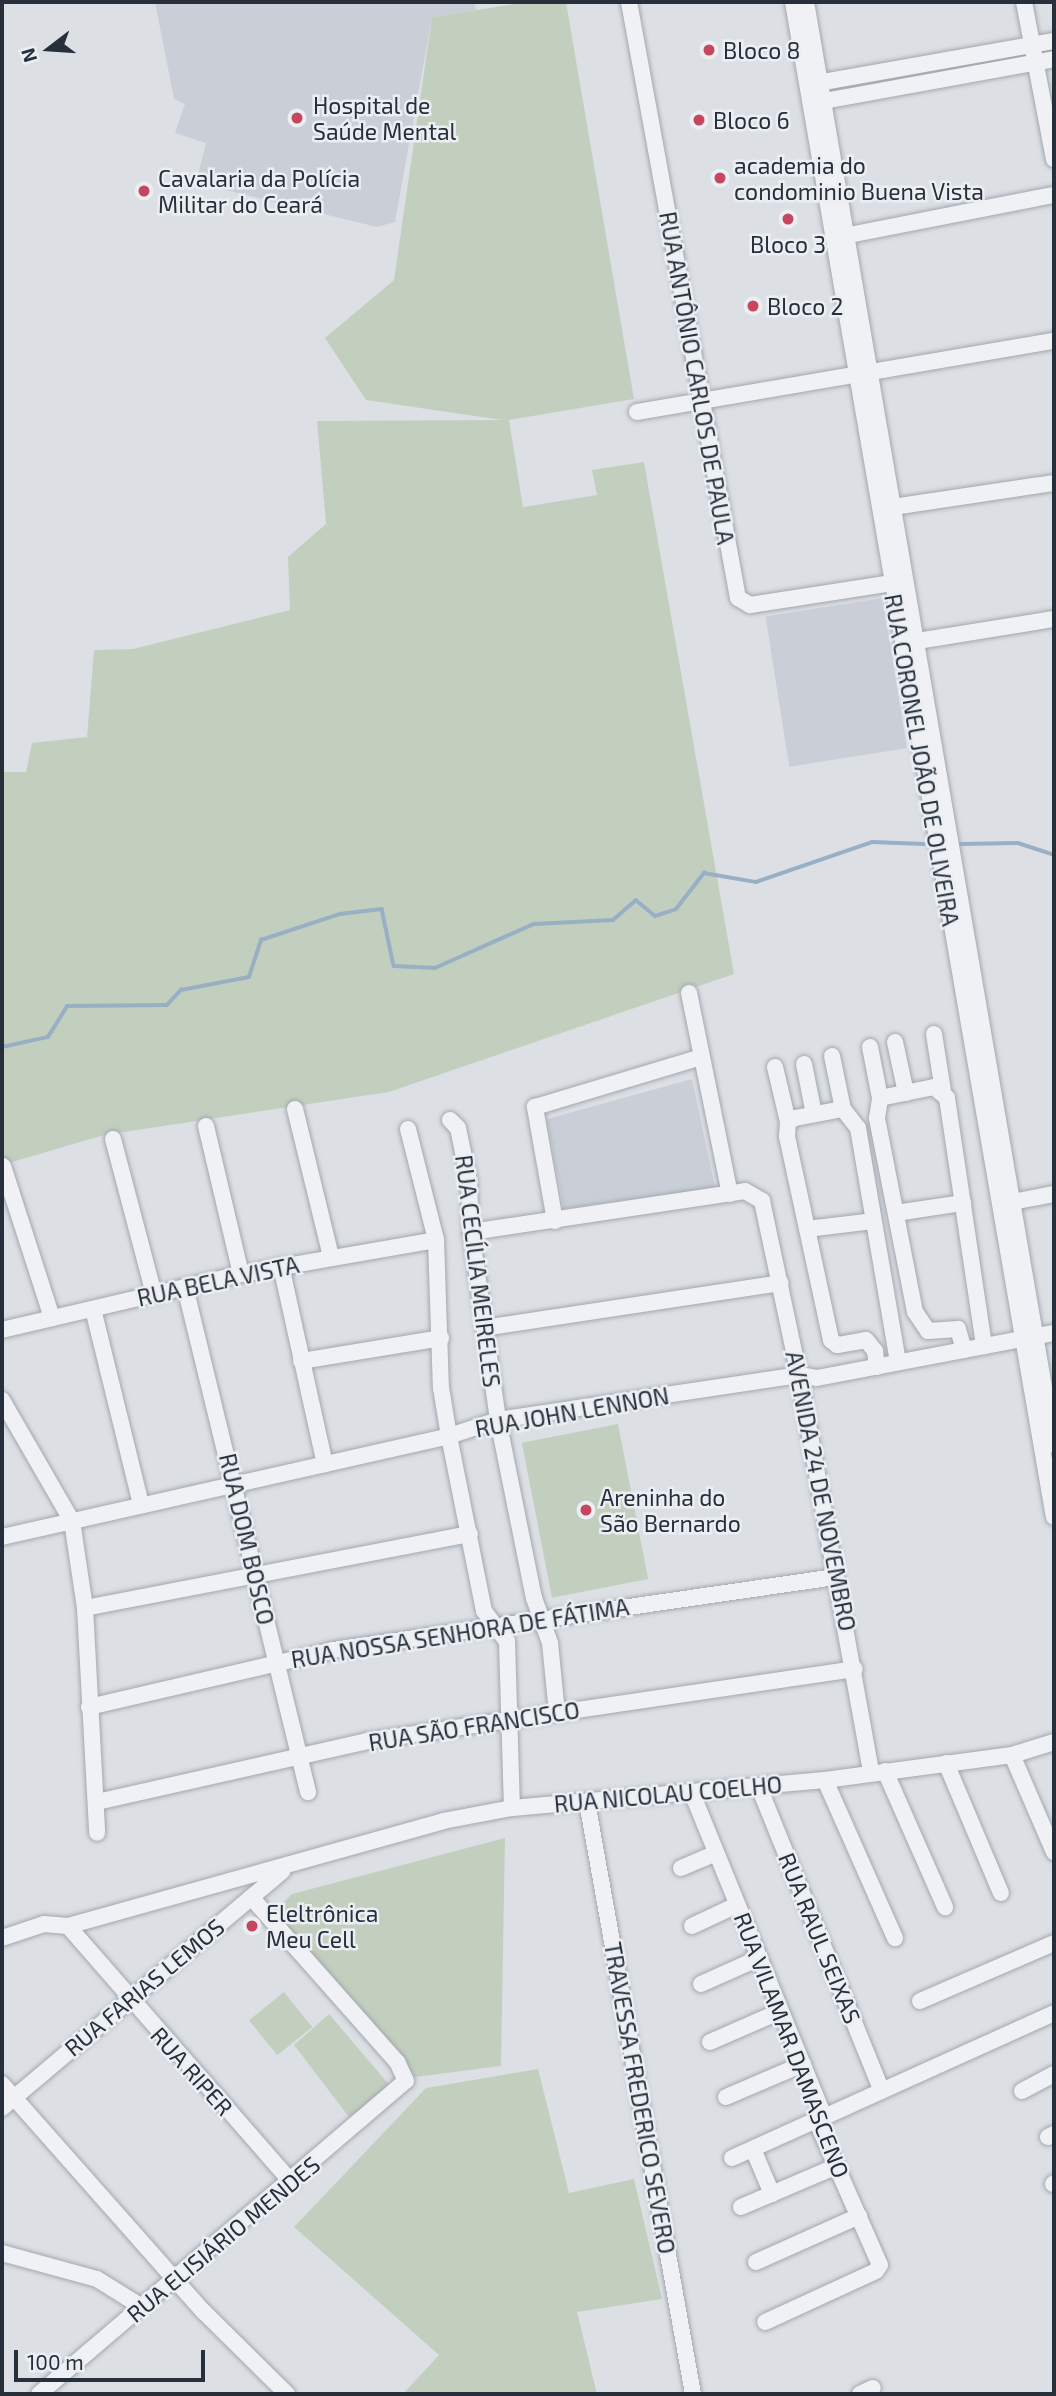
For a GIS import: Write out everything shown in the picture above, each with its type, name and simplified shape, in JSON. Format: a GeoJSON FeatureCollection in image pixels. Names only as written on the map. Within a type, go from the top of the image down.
{"type":"FeatureCollection","features":[{"type":"Feature","properties":{"kind":"street","name":"RUA ANTÔNIO CARLOS DE PAULA"},"geometry":{"type":"LineString","coordinates":[[629,2],[737,598],[742,603],[892,583]]}},
{"type":"Feature","properties":{"kind":"street","name":"RUA CORONEL JOÃO DE OLIVEIRA"},"geometry":{"type":"LineString","coordinates":[[793,2],[814,84]]}},
{"type":"Feature","properties":{"kind":"street","name":"RUA CORONEL JOÃO DE OLIVEIRA"},"geometry":{"type":"LineString","coordinates":[[806,2],[814,84],[863,373],[892,583],[909,643],[1012,1202],[1029,1337],[1054,1445]]}},
{"type":"Feature","properties":{"kind":"street"},"geometry":{"type":"LineString","coordinates":[[1024,2],[1054,159]]}},
{"type":"Feature","properties":{"kind":"street"},"geometry":{"type":"LineString","coordinates":[[814,84],[930,60],[1054,41]]}},
{"type":"Feature","properties":{"kind":"street"},"geometry":{"type":"LineString","coordinates":[[817,103],[932,79],[1054,59]]}},
{"type":"Feature","properties":{"kind":"street"},"geometry":{"type":"LineString","coordinates":[[930,60],[932,79]]}},
{"type":"Feature","properties":{"kind":"street"},"geometry":{"type":"LineString","coordinates":[[840,237],[1054,195]]}},
{"type":"Feature","properties":{"kind":"street"},"geometry":{"type":"LineString","coordinates":[[637,412],[1054,341]]}},
{"type":"Feature","properties":{"kind":"street","name":"RUA CORONEL JOÃO DE OLIVEIRA"},"geometry":{"type":"LineString","coordinates":[[863,373],[893,507],[909,643],[1029,1337],[1054,1517]]}},
{"type":"Feature","properties":{"kind":"street"},"geometry":{"type":"LineString","coordinates":[[893,507],[1054,482]]}},
{"type":"Feature","properties":{"kind":"street"},"geometry":{"type":"LineString","coordinates":[[909,643],[1054,619]]}},
{"type":"Feature","properties":{"kind":"street"},"geometry":{"type":"LineString","coordinates":[[471,1232],[730,1194],[689,993]]}},
{"type":"Feature","properties":{"kind":"street"},"geometry":{"type":"LineString","coordinates":[[933,1034],[963,1203],[984,1346]]}},
{"type":"Feature","properties":{"kind":"street"},"geometry":{"type":"LineString","coordinates":[[895,1042],[906,1093]]}},
{"type":"Feature","properties":{"kind":"street"},"geometry":{"type":"LineString","coordinates":[[870,1047],[880,1098],[877,1118],[915,1312],[928,1331],[958,1329],[964,1350]]}},
{"type":"Feature","properties":{"kind":"street"},"geometry":{"type":"LineString","coordinates":[[832,1056],[843,1109]]}},
{"type":"Feature","properties":{"kind":"street"},"geometry":{"type":"LineString","coordinates":[[555,1221],[535,1107],[702,1057]]}},
{"type":"Feature","properties":{"kind":"street"},"geometry":{"type":"LineString","coordinates":[[804,1064],[814,1114]]}},
{"type":"Feature","properties":{"kind":"street"},"geometry":{"type":"LineString","coordinates":[[775,1067],[788,1122],[787,1136],[831,1340],[837,1345],[866,1339],[875,1350],[877,1367]]}},
{"type":"Feature","properties":{"kind":"street"},"geometry":{"type":"LineString","coordinates":[[880,1098],[934,1087],[943,1091]]}},
{"type":"Feature","properties":{"kind":"street"},"geometry":{"type":"LineString","coordinates":[[295,1109],[331,1257]]}},
{"type":"Feature","properties":{"kind":"street"},"geometry":{"type":"LineString","coordinates":[[788,1122],[843,1109],[851,1114],[858,1128],[898,1362]]}},
{"type":"Feature","properties":{"kind":"street","name":"RUA CECÍLIA MEIRELES"},"geometry":{"type":"LineString","coordinates":[[450,1120],[458,1128],[469,1181],[471,1232],[498,1420],[534,1598],[544,1619],[557,1713]]}},
{"type":"Feature","properties":{"kind":"street"},"geometry":{"type":"LineString","coordinates":[[206,1126],[241,1274]]}},
{"type":"Feature","properties":{"kind":"street","name":"RUA CECÍLIA MEIRELES"},"geometry":{"type":"LineString","coordinates":[[408,1129],[436,1240],[441,1388],[449,1436],[484,1611],[507,1641],[512,1808]]}},
{"type":"Feature","properties":{"kind":"street"},"geometry":{"type":"LineString","coordinates":[[113,1139],[154,1294]]}},
{"type":"Feature","properties":{"kind":"street"},"geometry":{"type":"LineString","coordinates":[[3,1167],[52,1318]]}},
{"type":"Feature","properties":{"kind":"street","name":"AVENIDA 24 DE NOVEMBRO"},"geometry":{"type":"LineString","coordinates":[[730,1194],[751,1192],[766,1212],[799,1375],[835,1577],[878,1771],[945,1907]]}},
{"type":"Feature","properties":{"kind":"street"},"geometry":{"type":"LineString","coordinates":[[1012,1202],[1054,1194]]}},
{"type":"Feature","properties":{"kind":"street"},"geometry":{"type":"LineString","coordinates":[[896,1213],[963,1203]]}},
{"type":"Feature","properties":{"kind":"street"},"geometry":{"type":"LineString","coordinates":[[807,1230],[873,1221]]}},
{"type":"Feature","properties":{"kind":"street","name":"RUA BELA VISTA"},"geometry":{"type":"LineString","coordinates":[[2,1330],[241,1274],[436,1240]]}},
{"type":"Feature","properties":{"kind":"street"},"geometry":{"type":"LineString","coordinates":[[281,1266],[325,1464]]}},
{"type":"Feature","properties":{"kind":"street"},"geometry":{"type":"LineString","coordinates":[[484,1328],[781,1283]]}},
{"type":"Feature","properties":{"kind":"street","name":"RUA DOM BOSCO"},"geometry":{"type":"LineString","coordinates":[[185,1287],[307,1792]]}},
{"type":"Feature","properties":{"kind":"street"},"geometry":{"type":"LineString","coordinates":[[93,1309],[141,1505]]}},
{"type":"Feature","properties":{"kind":"street","name":"RUA JOHN LENNON"},"geometry":{"type":"LineString","coordinates":[[2,1537],[233,1482],[449,1436],[498,1420],[799,1375],[817,1378],[1054,1333]]}},
{"type":"Feature","properties":{"kind":"street"},"geometry":{"type":"LineString","coordinates":[[301,1361],[441,1338]]}},
{"type":"Feature","properties":{"kind":"street"},"geometry":{"type":"LineString","coordinates":[[2,1400],[72,1521],[85,1608],[97,1833]]}},
{"type":"Feature","properties":{"kind":"street"},"geometry":{"type":"LineString","coordinates":[[85,1608],[254,1572],[470,1534]]}},
{"type":"Feature","properties":{"kind":"street","name":"RUA NOSSA SENHORA DE FÁTIMA"},"geometry":{"type":"LineString","coordinates":[[89,1707],[276,1662],[544,1619],[835,1577]]}},
{"type":"Feature","properties":{"kind":"street","name":"RUA SÃO FRANCISCO"},"geometry":{"type":"LineString","coordinates":[[97,1802],[300,1755],[510,1720],[855,1669]]}},
{"type":"Feature","properties":{"kind":"street","name":"RUA NICOLAU COELHO"},"geometry":{"type":"LineString","coordinates":[[2,1938],[44,1923],[68,1926],[287,1867],[443,1821],[512,1808],[825,1780],[1012,1755],[1054,1742]]}},
{"type":"Feature","properties":{"kind":"street"},"geometry":{"type":"LineString","coordinates":[[1012,1755],[1054,1852]]}},
{"type":"Feature","properties":{"kind":"street"},"geometry":{"type":"LineString","coordinates":[[946,1763],[1001,1893]]}},
{"type":"Feature","properties":{"kind":"street"},"geometry":{"type":"LineString","coordinates":[[825,1780],[895,1938]]}},
{"type":"Feature","properties":{"kind":"street","name":"RUA RAUL SEIXAS"},"geometry":{"type":"LineString","coordinates":[[760,1787],[881,2089]]}},
{"type":"Feature","properties":{"kind":"street","name":"RUA VILAMAR DAMASCENO"},"geometry":{"type":"LineString","coordinates":[[692,1793],[803,2064],[837,2166],[880,2267],[765,2322]]}},
{"type":"Feature","properties":{"kind":"street","name":"TRAVESSA FREDERICO SEVERO"},"geometry":{"type":"LineString","coordinates":[[587,1802],[693,2394]]}},
{"type":"Feature","properties":{"kind":"street"},"geometry":{"type":"LineString","coordinates":[[681,1868],[716,1853]]}},
{"type":"Feature","properties":{"kind":"street","name":"RUA FARIAS LEMOS"},"geometry":{"type":"LineString","coordinates":[[8,2103],[128,1998],[287,1867]]}},
{"type":"Feature","properties":{"kind":"street","name":"RUA ELISIÁRIO MENDES"},"geometry":{"type":"LineString","coordinates":[[39,2394],[291,2182],[406,2081],[397,2062],[251,1897]]}},
{"type":"Feature","properties":{"kind":"street"},"geometry":{"type":"LineString","coordinates":[[692,1926],[737,1905]]}},
{"type":"Feature","properties":{"kind":"street","name":"RUA RIPER"},"geometry":{"type":"LineString","coordinates":[[68,1926],[291,2182]]}},
{"type":"Feature","properties":{"kind":"street"},"geometry":{"type":"LineString","coordinates":[[920,2001],[1054,1943]]}},
{"type":"Feature","properties":{"kind":"street"},"geometry":{"type":"LineString","coordinates":[[701,1984],[759,1958]]}},
{"type":"Feature","properties":{"kind":"street"},"geometry":{"type":"LineString","coordinates":[[710,2042],[781,2011]]}},
{"type":"Feature","properties":{"kind":"street"},"geometry":{"type":"LineString","coordinates":[[732,2158],[1054,2013]]}},
{"type":"Feature","properties":{"kind":"street"},"geometry":{"type":"LineString","coordinates":[[726,2097],[803,2064]]}},
{"type":"Feature","properties":{"kind":"street"},"geometry":{"type":"LineString","coordinates":[[1022,2091],[1054,2074]]}},
{"type":"Feature","properties":{"kind":"street"},"geometry":{"type":"LineString","coordinates":[[2,2084],[8,2103],[287,2394]]}},
{"type":"Feature","properties":{"kind":"street"},"geometry":{"type":"LineString","coordinates":[[753,2149],[772,2194]]}},
{"type":"Feature","properties":{"kind":"street"},"geometry":{"type":"LineString","coordinates":[[741,2207],[837,2166]]}},
{"type":"Feature","properties":{"kind":"street"},"geometry":{"type":"LineString","coordinates":[[756,2262],[859,2216]]}},
{"type":"Feature","properties":{"kind":"street"},"geometry":{"type":"LineString","coordinates":[[2,2253],[97,2279],[142,2307]]}},
{"type":"Feature","properties":{"kind":"shaded area","name":"Hospital de Saúde Mental"},"geometry":{"type":"Polygon","coordinates":[[[155,2],[474,2],[476,10],[432,17],[395,222],[377,227],[196,183],[206,143],[175,133],[185,104],[174,99],[155,2]]]}},
{"type":"Feature","properties":{"kind":"shaded area"},"geometry":{"type":"Polygon","coordinates":[[[883,598],[907,748],[789,767],[765,617],[883,598]]]}},
{"type":"Feature","properties":{"kind":"shaded area"},"geometry":{"type":"Polygon","coordinates":[[[692,1079],[715,1187],[564,1209],[547,1119],[692,1079]]]}},
{"type":"Feature","properties":{"kind":"green space"},"geometry":{"type":"Polygon","coordinates":[[[527,2],[566,2],[634,399],[509,420],[523,507],[597,495],[592,470],[644,462],[734,974],[389,1092],[104,1135],[2,1165],[2,772],[26,772],[32,743],[87,737],[94,650],[133,649],[290,610],[288,557],[326,524],[317,421],[502,420],[366,400],[325,338],[394,280],[432,17],[527,2]]]}},
{"type":"Feature","properties":{"kind":"green space","name":"Areninha do São Bernardo"},"geometry":{"type":"Polygon","coordinates":[[[618,1424],[648,1579],[552,1598],[522,1443],[618,1424]]]}},
{"type":"Feature","properties":{"kind":"green space"},"geometry":{"type":"Polygon","coordinates":[[[505,1838],[501,2066],[415,2077],[272,1913],[292,1894],[505,1838]]]}},
{"type":"Feature","properties":{"kind":"green space"},"geometry":{"type":"Polygon","coordinates":[[[284,1992],[312,2027],[277,2055],[249,2020],[284,1992]]]}},
{"type":"Feature","properties":{"kind":"green space"},"geometry":{"type":"Polygon","coordinates":[[[329,2014],[392,2088],[349,2117],[294,2045],[329,2014]]]}},
{"type":"Feature","properties":{"kind":"green space"},"geometry":{"type":"Polygon","coordinates":[[[538,2069],[569,2193],[634,2179],[662,2299],[577,2312],[597,2394],[403,2394],[439,2355],[294,2227],[426,2088],[538,2069]]]}},
{"type":"Feature","properties":{"kind":"waterway"},"geometry":{"type":"LineString","coordinates":[[2,1047],[48,1037],[67,1006],[167,1005],[181,990],[249,977],[261,940],[340,914],[382,909],[394,966],[435,968],[534,924],[613,920],[636,900],[655,916],[676,909],[704,873],[756,882],[872,842],[924,844]]}},
{"type":"Feature","properties":{"kind":"waterway"},"geometry":{"type":"LineString","coordinates":[[961,844],[1018,843],[1054,855]]}},
{"type":"Feature","properties":{"kind":"place","name":"Bloco 8"},"geometry":{"type":"Point","coordinates":[709,50]}},
{"type":"Feature","properties":{"kind":"place","name":"Hospital de Saúde Mental"},"geometry":{"type":"Point","coordinates":[297,118]}},
{"type":"Feature","properties":{"kind":"place","name":"Bloco 6"},"geometry":{"type":"Point","coordinates":[699,120]}},
{"type":"Feature","properties":{"kind":"place","name":"academia do condominio Buena Vista"},"geometry":{"type":"Point","coordinates":[720,178]}},
{"type":"Feature","properties":{"kind":"place","name":"Cavalaria da Polícia Militar do Ceará"},"geometry":{"type":"Point","coordinates":[144,191]}},
{"type":"Feature","properties":{"kind":"place","name":"Bloco 3"},"geometry":{"type":"Point","coordinates":[788,219]}},
{"type":"Feature","properties":{"kind":"place","name":"Bloco 2"},"geometry":{"type":"Point","coordinates":[753,306]}},
{"type":"Feature","properties":{"kind":"place","name":"Areninha do São Bernardo"},"geometry":{"type":"Point","coordinates":[586,1510]}},
{"type":"Feature","properties":{"kind":"place","name":"Eleltrônica Meu Cell"},"geometry":{"type":"Point","coordinates":[252,1926]}}]}
